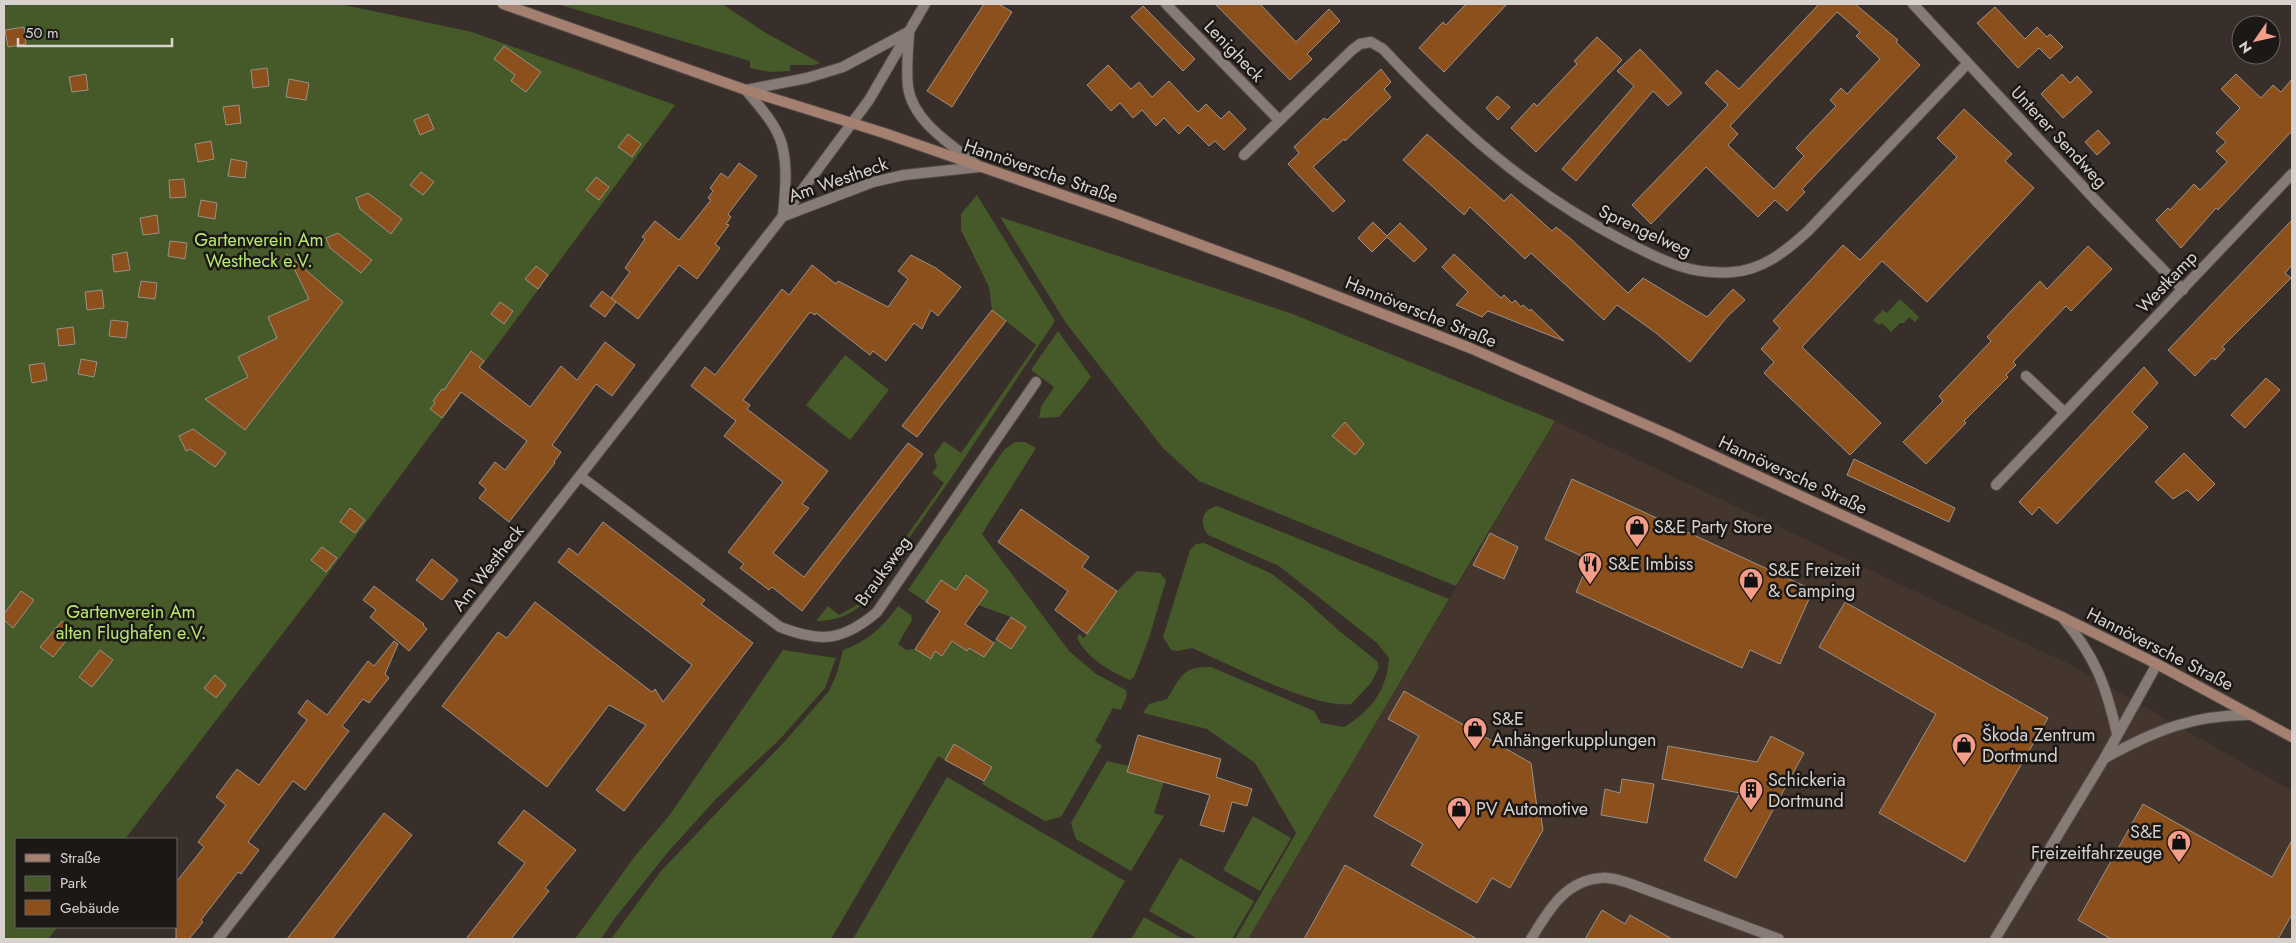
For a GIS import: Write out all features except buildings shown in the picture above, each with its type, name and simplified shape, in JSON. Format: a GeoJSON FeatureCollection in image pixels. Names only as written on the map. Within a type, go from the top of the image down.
{"type":"FeatureCollection","features":[{"type":"Feature","properties":{"kind":"main road","name":"Hannöversche Straße"},"geometry":{"type":"LineString","coordinates":[[503,4],[746,90],[852,122],[979,166],[1286,276],[1470,348],[1676,438],[2062,617],[2157,664],[2292,738]]}},
{"type":"Feature","properties":{"kind":"street","name":"Am Westheck"},"geometry":{"type":"LineString","coordinates":[[218,939],[783,216],[869,100],[925,4]]}},
{"type":"Feature","properties":{"kind":"street","name":"Lenigheck"},"geometry":{"type":"LineString","coordinates":[[1166,4],[1279,120]]}},
{"type":"Feature","properties":{"kind":"street","name":"Unterer Sendweg"},"geometry":{"type":"LineString","coordinates":[[1913,4],[2098,203],[2183,290]]}},
{"type":"Feature","properties":{"kind":"street"},"geometry":{"type":"LineString","coordinates":[[746,90],[807,78],[843,67],[909,32]]}},
{"type":"Feature","properties":{"kind":"street","name":"Am Westheck"},"geometry":{"type":"LineString","coordinates":[[909,32],[909,89],[914,104],[934,130],[979,166]]}},
{"type":"Feature","properties":{"kind":"street","name":"Sprengelweg"},"geometry":{"type":"LineString","coordinates":[[1279,120],[1352,50],[1360,44],[1371,42],[1383,49],[1464,131],[1516,174],[1585,220],[1663,261],[1686,270],[1734,272],[1757,267],[1784,252],[1808,231],[1968,63]]}},
{"type":"Feature","properties":{"kind":"street","name":"Am Westheck"},"geometry":{"type":"LineString","coordinates":[[746,90],[773,126],[782,143],[786,171],[783,216]]}},
{"type":"Feature","properties":{"kind":"street"},"geometry":{"type":"LineString","coordinates":[[1244,155],[1279,120]]}},
{"type":"Feature","properties":{"kind":"street","name":"Am Westheck"},"geometry":{"type":"LineString","coordinates":[[783,216],[873,182],[904,175],[979,166]]}},
{"type":"Feature","properties":{"kind":"street","name":"Westkamp"},"geometry":{"type":"LineString","coordinates":[[1996,485],[2292,174]]}},
{"type":"Feature","properties":{"kind":"street"},"geometry":{"type":"LineString","coordinates":[[2026,376],[2064,412]]}},
{"type":"Feature","properties":{"kind":"street","name":"Brauksweg"},"geometry":{"type":"LineString","coordinates":[[580,476],[780,627],[811,638],[826,638],[844,634],[861,625],[877,612],[1036,382]]}},
{"type":"Feature","properties":{"kind":"street"},"geometry":{"type":"LineString","coordinates":[[2062,617],[2089,652],[2096,666],[2107,692],[2118,734]]}},
{"type":"Feature","properties":{"kind":"street"},"geometry":{"type":"LineString","coordinates":[[1995,939],[2104,759],[2157,664]]}},
{"type":"Feature","properties":{"kind":"street"},"geometry":{"type":"LineString","coordinates":[[2104,759],[2140,738],[2172,725],[2223,714],[2252,715]]}},
{"type":"Feature","properties":{"kind":"street"},"geometry":{"type":"LineString","coordinates":[[1531,939],[1549,909],[1567,890],[1582,882],[1603,878],[1626,882],[1779,939]]}},
{"type":"Feature","properties":{"kind":"shaded area"},"geometry":{"type":"Polygon","coordinates":[[[1555,421],[2069,664],[2292,791],[2292,939],[1248,939],[1555,421]]]}},
{"type":"Feature","properties":{"kind":"green space","name":"Gartenverein Am Westheck e.V."},"geometry":{"type":"Polygon","coordinates":[[[4,4],[340,4],[472,32],[675,105],[310,598],[126,838],[15,838],[15,928],[57,928],[48,939],[4,939],[4,4]]]}},
{"type":"Feature","properties":{"kind":"green space"},"geometry":{"type":"Polygon","coordinates":[[[557,4],[722,4],[766,33],[820,63],[814,65],[790,65],[790,71],[771,72],[750,68],[750,61],[557,4]]]}},
{"type":"Feature","properties":{"kind":"green space"},"geometry":{"type":"Polygon","coordinates":[[[977,195],[1055,321],[952,477],[862,605],[840,617],[816,621],[828,606],[839,615],[859,604],[944,483],[932,473],[937,467],[934,455],[944,441],[961,453],[1036,345],[992,310],[989,287],[961,230],[961,214],[977,195]]]}},
{"type":"Feature","properties":{"kind":"green space"},"geometry":{"type":"Polygon","coordinates":[[[1000,217],[1290,313],[1555,421],[1456,586],[1199,481],[1163,448],[1066,323],[1000,217]]]}},
{"type":"Feature","properties":{"kind":"green space"},"geometry":{"type":"Polygon","coordinates":[[[1900,299],[1919,317],[1915,322],[1909,317],[1891,332],[1882,323],[1879,325],[1873,320],[1883,310],[1887,313],[1900,299]]]}},
{"type":"Feature","properties":{"kind":"green space"},"geometry":{"type":"Polygon","coordinates":[[[1058,331],[1091,377],[1059,417],[1039,418],[1041,407],[1054,387],[1031,370],[1058,331]]]}},
{"type":"Feature","properties":{"kind":"green space"},"geometry":{"type":"Polygon","coordinates":[[[845,355],[889,390],[850,440],[806,405],[845,355]]]}},
{"type":"Feature","properties":{"kind":"green space"},"geometry":{"type":"Polygon","coordinates":[[[1015,442],[1025,442],[1036,448],[982,534],[1069,651],[1096,674],[1126,690],[1127,695],[1121,710],[1113,708],[1095,741],[1102,746],[1061,817],[1045,821],[982,784],[992,766],[954,744],[945,760],[938,756],[831,939],[611,939],[661,871],[785,741],[829,691],[837,673],[843,650],[867,638],[887,620],[898,606],[911,615],[912,620],[898,644],[906,650],[915,649],[930,658],[935,651],[943,656],[952,641],[967,651],[969,648],[984,657],[996,639],[1011,649],[1026,627],[1011,617],[978,605],[988,591],[966,576],[956,590],[941,580],[926,602],[908,590],[1004,450],[1015,442]]]}},
{"type":"Feature","properties":{"kind":"green space"},"geometry":{"type":"Polygon","coordinates":[[[1217,506],[1449,599],[1248,939],[1235,939],[1296,833],[1255,763],[1207,729],[1143,713],[1149,704],[1167,699],[1183,674],[1194,668],[1211,667],[1314,711],[1321,723],[1344,727],[1370,707],[1376,698],[1385,680],[1389,658],[1377,643],[1279,566],[1208,535],[1203,526],[1203,518],[1208,511],[1217,506]]]}},
{"type":"Feature","properties":{"kind":"green space"},"geometry":{"type":"Polygon","coordinates":[[[1204,543],[1272,574],[1377,661],[1379,667],[1371,683],[1351,704],[1335,704],[1294,693],[1192,648],[1177,651],[1171,650],[1163,637],[1190,550],[1196,544],[1204,543]]]}},
{"type":"Feature","properties":{"kind":"green space"},"geometry":{"type":"Polygon","coordinates":[[[1137,571],[1160,573],[1166,580],[1149,638],[1134,677],[1130,680],[1100,664],[1087,652],[1077,638],[1079,634],[1084,638],[1117,591],[1137,571]]]}},
{"type":"Feature","properties":{"kind":"green space"},"geometry":{"type":"Polygon","coordinates":[[[783,650],[836,658],[825,688],[780,739],[716,799],[668,852],[615,918],[601,939],[575,939],[635,856],[669,816],[783,650]]]}},
{"type":"Feature","properties":{"kind":"green space"},"geometry":{"type":"Polygon","coordinates":[[[1107,761],[1129,766],[1128,772],[1164,782],[1154,813],[1164,816],[1131,871],[1076,839],[1071,823],[1107,761]]]}},
{"type":"Feature","properties":{"kind":"green space"},"geometry":{"type":"Polygon","coordinates":[[[947,777],[1125,881],[1091,939],[853,939],[947,777]]]}},
{"type":"Feature","properties":{"kind":"green space"},"geometry":{"type":"Polygon","coordinates":[[[1253,816],[1291,838],[1260,891],[1223,870],[1253,816]]]}},
{"type":"Feature","properties":{"kind":"green space"},"geometry":{"type":"Polygon","coordinates":[[[1180,858],[1254,901],[1232,939],[1198,939],[1149,911],[1180,858]]]}},
{"type":"Feature","properties":{"kind":"green space"},"geometry":{"type":"Polygon","coordinates":[[[1144,917],[1183,939],[1131,939],[1144,917]]]}},
{"type":"Feature","properties":{"kind":"place","name":"S&E Party Store"},"geometry":{"type":"Point","coordinates":[1637,548]}},
{"type":"Feature","properties":{"kind":"place","name":"S&E Imbiss"},"geometry":{"type":"Point","coordinates":[1590,585]}},
{"type":"Feature","properties":{"kind":"place","name":"S&E Freizeit & Camping"},"geometry":{"type":"Point","coordinates":[1751,601]}},
{"type":"Feature","properties":{"kind":"place","name":"S&E Anhängerkupplungen"},"geometry":{"type":"Point","coordinates":[1475,750]}},
{"type":"Feature","properties":{"kind":"place","name":"Škoda Zentrum Dortmund"},"geometry":{"type":"Point","coordinates":[1964,766]}},
{"type":"Feature","properties":{"kind":"place","name":"Schickeria Dortmund"},"geometry":{"type":"Point","coordinates":[1751,811]}},
{"type":"Feature","properties":{"kind":"place","name":"PV Automotive"},"geometry":{"type":"Point","coordinates":[1459,830]}},
{"type":"Feature","properties":{"kind":"place","name":"S&E Freizeitfahrzeuge"},"geometry":{"type":"Point","coordinates":[2179,863]}},
{"type":"Feature","properties":{"kind":"park label","name":"Gartenverein Am alten Flughafen e.V."},"geometry":{"type":"Point","coordinates":[131,622]}}]}
